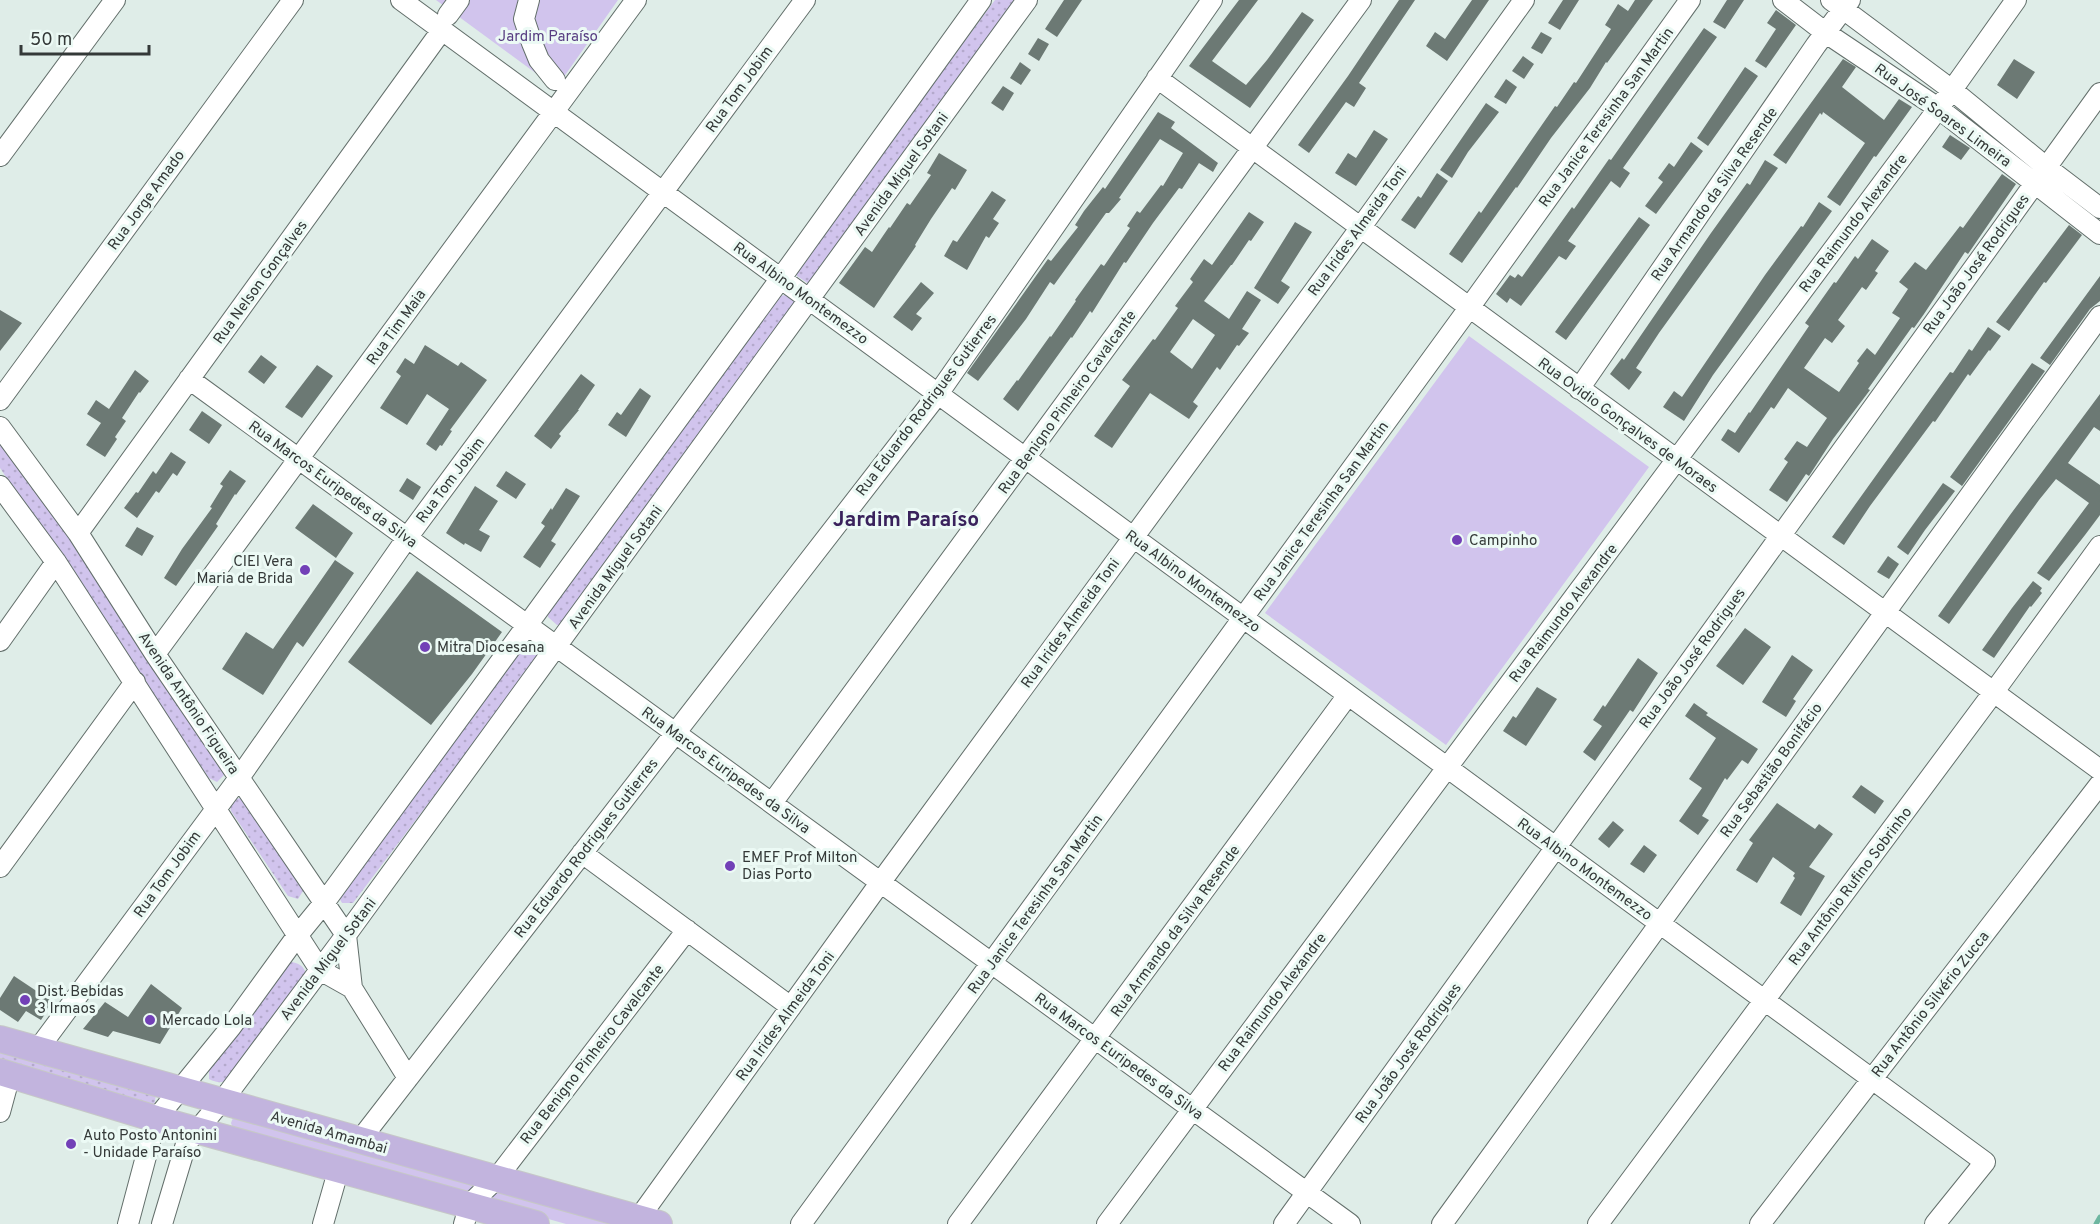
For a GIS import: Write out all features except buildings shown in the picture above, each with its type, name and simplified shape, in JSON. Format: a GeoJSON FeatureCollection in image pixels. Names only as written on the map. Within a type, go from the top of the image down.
{"type":"FeatureCollection","features":[{"type":"Feature","properties":{"kind":"main road","name":"Avenida Amambai"},"geometry":{"type":"LineString","coordinates":[[0,1039],[649,1221]]}},
{"type":"Feature","properties":{"kind":"main road"},"geometry":{"type":"LineString","coordinates":[[5,1074],[156,1119],[339,1168],[476,1215],[524,1222]]}},
{"type":"Feature","properties":{"kind":"street"},"geometry":{"type":"LineString","coordinates":[[0,156],[115,0]]}},
{"type":"Feature","properties":{"kind":"street","name":"Rua Jorge Amado"},"geometry":{"type":"LineString","coordinates":[[0,400],[293,0]]}},
{"type":"Feature","properties":{"kind":"street","name":"Rua Albino Montemezzo"},"geometry":{"type":"LineString","coordinates":[[401,0],[450,15],[554,112],[1984,1162],[1935,1224]]}},
{"type":"Feature","properties":{"kind":"street"},"geometry":{"type":"LineString","coordinates":[[529,0],[524,19],[539,60],[555,80]]}},
{"type":"Feature","properties":{"kind":"street","name":"Rua Tim Maia"},"geometry":{"type":"LineString","coordinates":[[155,654],[636,0]]}},
{"type":"Feature","properties":{"kind":"street","name":"Rua Tom Jobim"},"geometry":{"type":"LineString","coordinates":[[36,1049],[45,1041],[238,778],[407,538],[805,0]]}},
{"type":"Feature","properties":{"kind":"street"},"geometry":{"type":"LineString","coordinates":[[128,1224],[156,1119],[231,1027],[297,936],[324,903],[781,278],[981,0]]}},
{"type":"Feature","properties":{"kind":"street","name":"Avenida Miguel Sotani"},"geometry":{"type":"LineString","coordinates":[[162,1224],[186,1144],[346,935],[1027,0]]}},
{"type":"Feature","properties":{"kind":"street","name":"Rua Eduardo Rodrigues Gutierres"},"geometry":{"type":"LineString","coordinates":[[360,1140],[938,394],[1212,0]]}},
{"type":"Feature","properties":{"kind":"street","name":"Rua Benigno Pinheiro Cavalcante"},"geometry":{"type":"LineString","coordinates":[[772,803],[1254,149],[1361,0]]}},
{"type":"Feature","properties":{"kind":"street","name":"Rua Irides Almeida Toni"},"geometry":{"type":"LineString","coordinates":[[649,1221],[791,1007],[1361,228],[1524,0]]}},
{"type":"Feature","properties":{"kind":"street","name":"Rua Janice Teresinha San Martin"},"geometry":{"type":"LineString","coordinates":[[801,1224],[993,964],[1690,0]]}},
{"type":"Feature","properties":{"kind":"street","name":"Rua José Soares Limeira"},"geometry":{"type":"LineString","coordinates":[[1783,0],[1826,33],[1938,108],[2100,234]]}},
{"type":"Feature","properties":{"kind":"street","name":"Rua Raimundo Alexandre"},"geometry":{"type":"LineString","coordinates":[[1107,1224],[1953,90],[2016,0]]}},
{"type":"Feature","properties":{"kind":"street","name":"Rua José Soares Limeira"},"geometry":{"type":"LineString","coordinates":[[1842,3],[2100,208]]}},
{"type":"Feature","properties":{"kind":"street","name":"Rua Armando da Silva Resende"},"geometry":{"type":"LineString","coordinates":[[1579,388],[1826,33],[1842,3]]}},
{"type":"Feature","properties":{"kind":"street","name":"Rua Nelson Gonçalves"},"geometry":{"type":"LineString","coordinates":[[78,534],[450,15]]}},
{"type":"Feature","properties":{"kind":"street","name":"Rua Ovidio Gonçalves de Moraes"},"geometry":{"type":"LineString","coordinates":[[1157,78],[1884,614],[2100,770]]}},
{"type":"Feature","properties":{"kind":"street","name":"Rua João José Rodrigues"},"geometry":{"type":"LineString","coordinates":[[1284,1224],[2100,93]]}},
{"type":"Feature","properties":{"kind":"street","name":"Rua Sebastião Bonifácio"},"geometry":{"type":"LineString","coordinates":[[1442,1224],[2100,316]]}},
{"type":"Feature","properties":{"kind":"street","name":"Rua Marcos Euripedes da Silva"},"geometry":{"type":"LineString","coordinates":[[189,379],[1350,1224]]}},
{"type":"Feature","properties":{"kind":"street","name":"Avenida Antônio Figueira"},"geometry":{"type":"LineString","coordinates":[[0,427],[78,534],[155,654],[346,935],[352,988],[408,1078]]}},
{"type":"Feature","properties":{"kind":"street","name":"Avenida Antônio Figueira"},"geometry":{"type":"LineString","coordinates":[[0,486],[56,562],[320,970],[352,988]]}},
{"type":"Feature","properties":{"kind":"street","name":"Rua Antônio Rufino Sobrinho"},"geometry":{"type":"LineString","coordinates":[[1598,1224],[2100,546]]}},
{"type":"Feature","properties":{"kind":"street"},"geometry":{"type":"LineString","coordinates":[[0,640],[56,562]]}},
{"type":"Feature","properties":{"kind":"street"},"geometry":{"type":"LineString","coordinates":[[0,867],[135,682]]}},
{"type":"Feature","properties":{"kind":"street","name":"Rua Armando da Silva Resende"},"geometry":{"type":"LineString","coordinates":[[958,1224],[1348,695]]}},
{"type":"Feature","properties":{"kind":"street","name":"Rua Antônio Silvério Zucca"},"geometry":{"type":"LineString","coordinates":[[1760,1224],[2100,784]]}},
{"type":"Feature","properties":{"kind":"street"},"geometry":{"type":"LineString","coordinates":[[582,853],[791,1007]]}},
{"type":"Feature","properties":{"kind":"street","name":"Rua Benigno Pinheiro Cavalcante"},"geometry":{"type":"LineString","coordinates":[[476,1215],[497,1178],[687,930]]}},
{"type":"Feature","properties":{"kind":"street"},"geometry":{"type":"LineString","coordinates":[[0,1112],[5,1074]]}},
{"type":"Feature","properties":{"kind":"street"},"geometry":{"type":"LineString","coordinates":[[323,1224],[339,1168]]}},
{"type":"Feature","properties":{"kind":"green space","name":"Jardim Paraíso"},"geometry":{"type":"Polygon","coordinates":[[[436,0],[618,0],[556,88],[436,0]]]}},
{"type":"Feature","properties":{"kind":"green space"},"geometry":{"type":"Polygon","coordinates":[[[995,0],[1022,0],[809,284],[797,276],[797,269],[995,0]]]}},
{"type":"Feature","properties":{"kind":"green space"},"geometry":{"type":"Polygon","coordinates":[[[786,295],[794,300],[795,305],[563,625],[557,625],[548,617],[547,611],[779,296],[786,295]]]}},
{"type":"Feature","properties":{"kind":"green space","name":"Campinho"},"geometry":{"type":"Polygon","coordinates":[[[1469,336],[1649,467],[1446,745],[1265,613],[1469,336]]]}},
{"type":"Feature","properties":{"kind":"green space"},"geometry":{"type":"Polygon","coordinates":[[[0,441],[77,544],[224,769],[224,775],[217,782],[209,778],[0,468],[0,441]]]}},
{"type":"Feature","properties":{"kind":"green space"},"geometry":{"type":"Polygon","coordinates":[[[531,639],[542,647],[542,653],[353,903],[342,903],[337,894],[526,641],[531,639]]]}},
{"type":"Feature","properties":{"kind":"green space"},"geometry":{"type":"Polygon","coordinates":[[[245,799],[302,886],[303,891],[298,899],[288,896],[231,811],[230,805],[234,800],[245,799]]]}},
{"type":"Feature","properties":{"kind":"green space"},"geometry":{"type":"Polygon","coordinates":[[[291,962],[301,965],[306,974],[229,1080],[219,1082],[209,1079],[209,1068],[291,962]]]}},
{"type":"Feature","properties":{"kind":"green space"},"geometry":{"type":"Polygon","coordinates":[[[0,1048],[156,1095],[154,1106],[0,1066],[0,1048]]]}},
{"type":"Feature","properties":{"kind":"green space"},"geometry":{"type":"Polygon","coordinates":[[[234,1115],[627,1224],[566,1224],[233,1129],[231,1123],[234,1115]]]}},
{"type":"Feature","properties":{"kind":"waterway"},"geometry":{"type":"LineString","coordinates":[[2096,1224],[2100,1217]]}},
{"type":"Feature","properties":{"kind":"place","name":"Campinho"},"geometry":{"type":"Point","coordinates":[1457,540]}},
{"type":"Feature","properties":{"kind":"place","name":"CIEI Vera Maria de Brida"},"geometry":{"type":"Point","coordinates":[305,570]}},
{"type":"Feature","properties":{"kind":"place","name":"Mitra Diocesana"},"geometry":{"type":"Point","coordinates":[425,647]}},
{"type":"Feature","properties":{"kind":"place","name":"EMEF Prof Milton Dias Porto"},"geometry":{"type":"Point","coordinates":[730,866]}},
{"type":"Feature","properties":{"kind":"place","name":"Dist. Bebidas 3 Irmaos"},"geometry":{"type":"Point","coordinates":[25,1000]}},
{"type":"Feature","properties":{"kind":"place","name":"Mercado Lola"},"geometry":{"type":"Point","coordinates":[150,1020]}},
{"type":"Feature","properties":{"kind":"place","name":"Auto Posto Antonini - Unidade Paraíso"},"geometry":{"type":"Point","coordinates":[71,1144]}},
{"type":"Feature","properties":{"kind":"district","name":"Jardim Paraíso"},"geometry":{"type":"Point","coordinates":[906,519]}}]}
